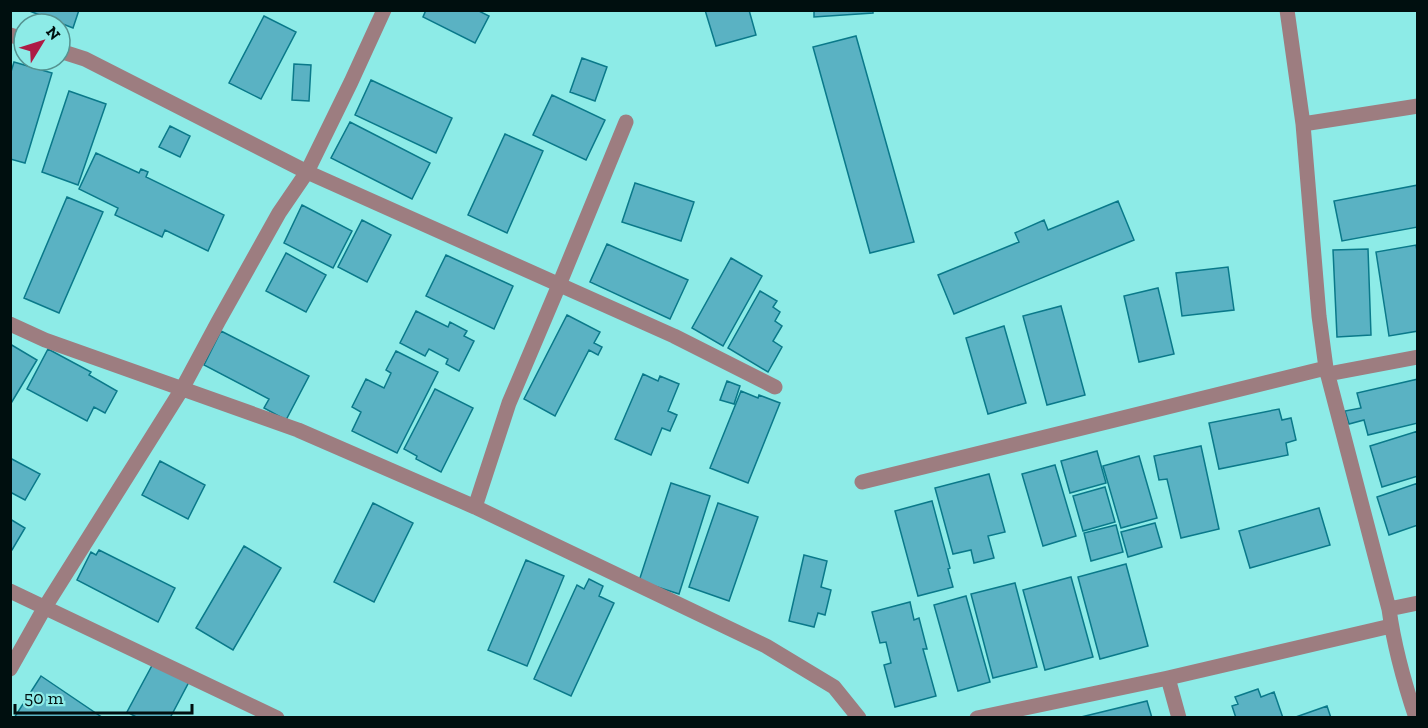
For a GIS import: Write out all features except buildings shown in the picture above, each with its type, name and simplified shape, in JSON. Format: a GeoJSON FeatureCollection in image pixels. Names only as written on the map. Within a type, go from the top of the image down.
{"type":"FeatureCollection","features":[{"type":"Feature","properties":{"kind":"street"},"geometry":{"type":"LineString","coordinates":[[10,669],[45,607],[182,389],[279,213],[307,172],[384,10]]}},
{"type":"Feature","properties":{"kind":"street"},"geometry":{"type":"LineString","coordinates":[[1287,10],[1303,124],[1319,316],[1327,371],[1389,609],[1403,679],[1416,717]]}},
{"type":"Feature","properties":{"kind":"street"},"geometry":{"type":"LineString","coordinates":[[72,55],[85,59],[307,172],[674,336],[775,387]]}},
{"type":"Feature","properties":{"kind":"street"},"geometry":{"type":"LineString","coordinates":[[1303,124],[1418,106]]}},
{"type":"Feature","properties":{"kind":"street"},"geometry":{"type":"LineString","coordinates":[[475,507],[509,403],[626,122]]}},
{"type":"Feature","properties":{"kind":"street"},"geometry":{"type":"LineString","coordinates":[[10,324],[45,340],[298,430],[475,507],[766,646],[834,687],[859,717]]}},
{"type":"Feature","properties":{"kind":"street"},"geometry":{"type":"LineString","coordinates":[[862,482],[1327,371],[1418,357]]}},
{"type":"Feature","properties":{"kind":"street"},"geometry":{"type":"LineString","coordinates":[[10,591],[277,717]]}},
{"type":"Feature","properties":{"kind":"street"},"geometry":{"type":"LineString","coordinates":[[1389,609],[1418,603]]}},
{"type":"Feature","properties":{"kind":"street"},"geometry":{"type":"LineString","coordinates":[[977,717],[1168,678],[1392,626]]}},
{"type":"Feature","properties":{"kind":"street"},"geometry":{"type":"LineString","coordinates":[[1168,678],[1179,717]]}}]}
